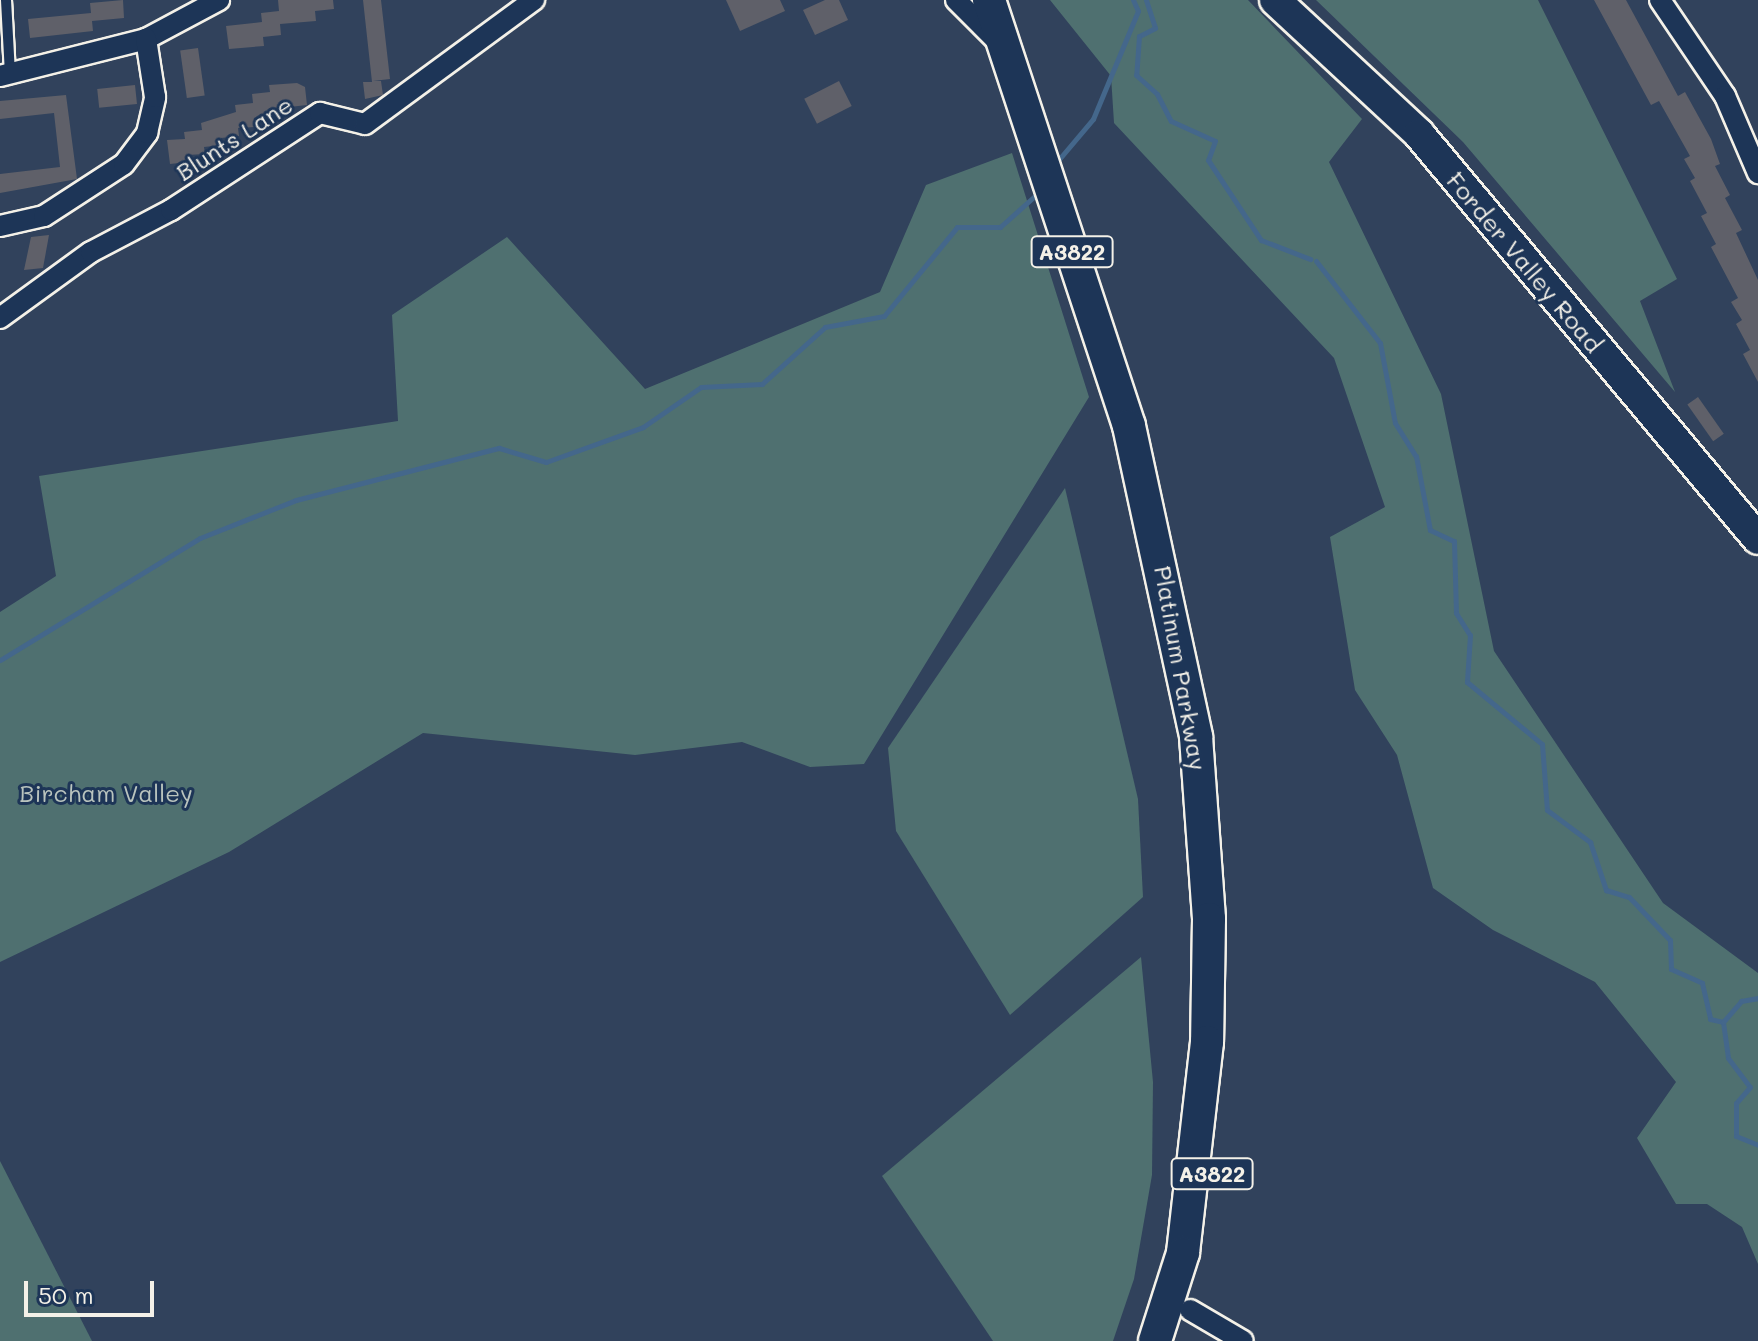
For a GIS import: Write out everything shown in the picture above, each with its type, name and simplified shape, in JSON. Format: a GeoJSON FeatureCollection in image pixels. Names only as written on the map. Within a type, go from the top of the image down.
{"type":"FeatureCollection","features":[{"type":"Feature","properties":{"kind":"main road","name":"Platinum Parkway"},"geometry":{"type":"LineString","coordinates":[[972,0],[1000,45]]}},
{"type":"Feature","properties":{"kind":"main road","name":"Platinum Parkway"},"geometry":{"type":"LineString","coordinates":[[989,0],[1000,45],[1129,426],[1196,737],[1209,919],[1207,1042],[1221,1061],[1210,1200],[1190,1310],[1178,1341]]}},
{"type":"Feature","properties":{"kind":"main road","name":"Forder Valley Road"},"geometry":{"type":"LineString","coordinates":[[1275,0],[1419,134],[1758,539]]}},
{"type":"Feature","properties":{"kind":"main road","name":"A3822"},"geometry":{"type":"LineString","coordinates":[[1155,1341],[1183,1253],[1207,1042]]}},
{"type":"Feature","properties":{"kind":"street"},"geometry":{"type":"LineString","coordinates":[[5,76],[146,39],[219,0]]}},
{"type":"Feature","properties":{"kind":"street","name":"Blunts Lane"},"geometry":{"type":"LineString","coordinates":[[0,318],[91,252],[171,210],[320,113],[365,124],[534,0]]}},
{"type":"Feature","properties":{"kind":"street"},"geometry":{"type":"LineString","coordinates":[[956,0],[1000,45]]}},
{"type":"Feature","properties":{"kind":"street"},"geometry":{"type":"LineString","coordinates":[[1660,0],[1725,96],[1758,173]]}},
{"type":"Feature","properties":{"kind":"street"},"geometry":{"type":"LineString","coordinates":[[0,226],[44,216],[124,164],[147,133],[155,97],[146,39]]}},
{"type":"Feature","properties":{"kind":"street"},"geometry":{"type":"LineString","coordinates":[[1190,1310],[1243,1341]]}},
{"type":"Feature","properties":{"kind":"lane"},"geometry":{"type":"LineString","coordinates":[[5,76],[6,0]]}},
{"type":"Feature","properties":{"kind":"green space"},"geometry":{"type":"Polygon","coordinates":[[[1050,0],[1248,0],[1362,119],[1329,162],[1441,394],[1494,651],[1663,903],[1758,973],[1758,1264],[1742,1227],[1707,1204],[1676,1204],[1637,1138],[1676,1082],[1595,982],[1493,930],[1433,888],[1397,755],[1355,690],[1330,537],[1385,507],[1334,358],[1114,123],[1111,76],[1050,0]]]}},
{"type":"Feature","properties":{"kind":"green space"},"geometry":{"type":"Polygon","coordinates":[[[1316,0],[1538,0],[1677,279],[1640,301],[1675,392],[1463,142],[1316,0]]]}},
{"type":"Feature","properties":{"kind":"green space","name":"Bircham Valley"},"geometry":{"type":"Polygon","coordinates":[[[1012,153],[1089,397],[864,764],[810,767],[742,742],[635,755],[423,733],[229,852],[0,962],[0,612],[56,576],[39,476],[398,421],[392,315],[507,237],[645,389],[880,292],[926,185],[1012,153]]]}},
{"type":"Feature","properties":{"kind":"green space"},"geometry":{"type":"Polygon","coordinates":[[[1065,488],[1138,799],[1143,897],[1010,1015],[896,831],[888,748],[1065,488]]]}},
{"type":"Feature","properties":{"kind":"green space"},"geometry":{"type":"Polygon","coordinates":[[[1141,957],[1153,1082],[1152,1175],[1134,1279],[1113,1341],[993,1341],[882,1176],[1141,957]]]}},
{"type":"Feature","properties":{"kind":"green space"},"geometry":{"type":"Polygon","coordinates":[[[0,1161],[92,1341],[0,1341],[0,1161]]]}},
{"type":"Feature","properties":{"kind":"building"},"geometry":{"type":"Polygon","coordinates":[[[123,0],[124,18],[92,21],[93,31],[30,38],[28,19],[91,13],[90,3],[123,0]]]}},
{"type":"Feature","properties":{"kind":"building"},"geometry":{"type":"Polygon","coordinates":[[[278,0],[333,0],[334,9],[315,11],[316,21],[280,24],[281,35],[263,37],[264,46],[229,49],[226,26],[262,22],[261,13],[279,11],[278,0]]]}},
{"type":"Feature","properties":{"kind":"building"},"geometry":{"type":"Polygon","coordinates":[[[363,0],[381,0],[390,79],[373,81],[381,81],[383,95],[365,99],[363,82],[372,82],[363,0]]]}},
{"type":"Feature","properties":{"kind":"building"},"geometry":{"type":"Polygon","coordinates":[[[726,0],[780,0],[785,11],[740,31],[726,0]]]}},
{"type":"Feature","properties":{"kind":"building"},"geometry":{"type":"Polygon","coordinates":[[[825,0],[839,0],[848,20],[815,35],[803,10],[825,0]]]}},
{"type":"Feature","properties":{"kind":"building"},"geometry":{"type":"Polygon","coordinates":[[[1594,0],[1626,0],[1678,96],[1685,92],[1711,139],[1720,164],[1715,166],[1730,195],[1725,198],[1742,230],[1736,233],[1758,280],[1758,382],[1743,354],[1750,350],[1736,324],[1742,320],[1731,302],[1738,298],[1711,247],[1716,244],[1701,216],[1707,213],[1690,181],[1695,178],[1684,159],[1690,156],[1659,101],[1651,105],[1594,0]]]}},
{"type":"Feature","properties":{"kind":"building"},"geometry":{"type":"Polygon","coordinates":[[[198,48],[205,96],[187,98],[180,51],[198,48]]]}},
{"type":"Feature","properties":{"kind":"building"},"geometry":{"type":"Polygon","coordinates":[[[839,81],[852,106],[817,124],[804,99],[839,81]]]}},
{"type":"Feature","properties":{"kind":"building"},"geometry":{"type":"Polygon","coordinates":[[[297,83],[305,87],[307,105],[272,109],[273,116],[254,118],[255,127],[238,128],[239,136],[221,138],[222,145],[204,147],[205,154],[187,155],[188,162],[170,164],[167,140],[185,139],[184,132],[202,130],[201,123],[236,112],[235,105],[253,103],[252,94],[270,92],[269,85],[297,83]]]}},
{"type":"Feature","properties":{"kind":"building"},"geometry":{"type":"Polygon","coordinates":[[[135,85],[137,104],[99,108],[97,89],[135,85]]]}},
{"type":"Feature","properties":{"kind":"building"},"geometry":{"type":"Polygon","coordinates":[[[66,95],[77,179],[0,193],[0,174],[60,167],[54,113],[0,119],[0,101],[66,95]]]}},
{"type":"Feature","properties":{"kind":"building"},"geometry":{"type":"Polygon","coordinates":[[[49,235],[43,268],[24,270],[31,237],[49,235]]]}},
{"type":"Feature","properties":{"kind":"building"},"geometry":{"type":"Polygon","coordinates":[[[1698,397],[1724,434],[1713,441],[1687,404],[1698,397]]]}},
{"type":"Feature","properties":{"kind":"waterway"},"geometry":{"type":"LineString","coordinates":[[1055,164],[1093,119],[1138,11],[1133,0]]}},
{"type":"Feature","properties":{"kind":"waterway"},"geometry":{"type":"LineString","coordinates":[[1146,0],[1155,28],[1139,36],[1136,75],[1157,94],[1171,121],[1215,141],[1208,160],[1261,240],[1310,259]]}},
{"type":"Feature","properties":{"kind":"waterway"},"geometry":{"type":"LineString","coordinates":[[0,660],[200,538],[296,500],[499,448],[546,462],[643,427],[701,387],[762,384],[825,327],[884,316],[957,227],[1000,227],[1038,193]]}},
{"type":"Feature","properties":{"kind":"waterway"},"geometry":{"type":"LineString","coordinates":[[1316,261],[1380,343],[1395,423],[1416,456],[1430,530],[1454,541],[1456,613],[1470,635],[1467,682],[1542,744],[1547,810],[1590,842],[1606,890],[1629,897],[1670,940],[1671,969],[1702,983],[1710,1019],[1723,1022],[1728,1058],[1750,1087],[1736,1103],[1736,1136],[1758,1145]]}},
{"type":"Feature","properties":{"kind":"waterway"},"geometry":{"type":"LineString","coordinates":[[1723,1022],[1741,1001],[1758,998]]}}]}
